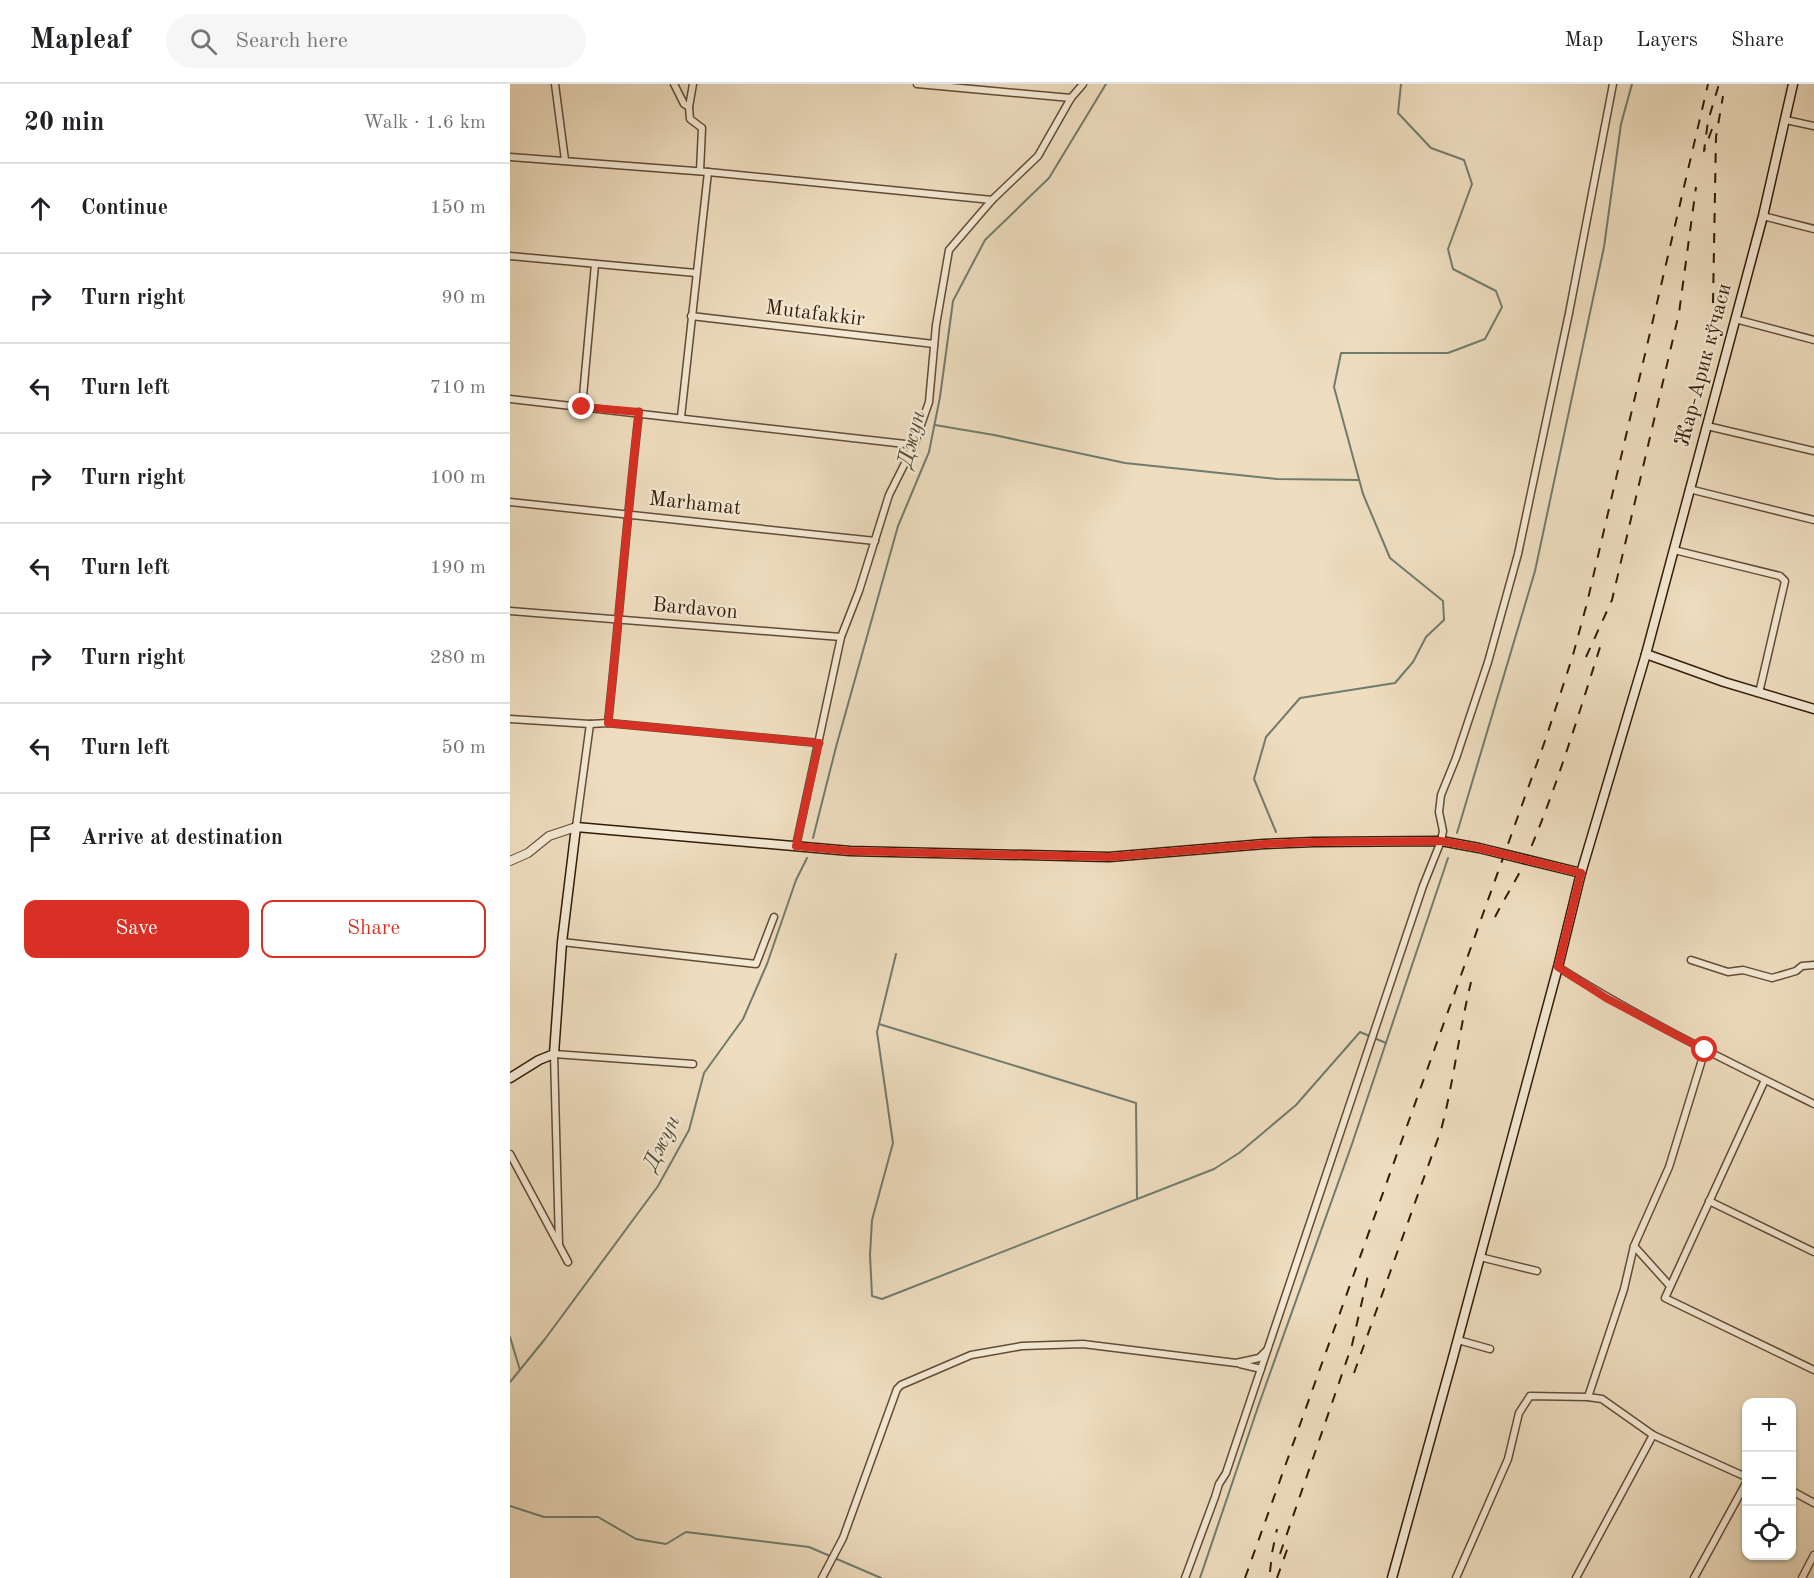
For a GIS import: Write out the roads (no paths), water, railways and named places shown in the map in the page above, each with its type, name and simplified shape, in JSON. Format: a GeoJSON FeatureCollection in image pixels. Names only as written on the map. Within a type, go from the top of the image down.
{"type":"FeatureCollection","features":[{"type":"Feature","properties":{"kind":"main road","name":"Жар-Арик кўчаси"},"geometry":{"type":"LineString","coordinates":[[1392,1578],[1558,967],[1581,873],[1646,654],[1674,550],[1763,216],[1793,84]]}},
{"type":"Feature","properties":{"kind":"main road"},"geometry":{"type":"LineString","coordinates":[[1646,654],[1759,693],[1814,709]]}},
{"type":"Feature","properties":{"kind":"main road"},"geometry":{"type":"LineString","coordinates":[[510,1078],[539,1060],[554,1054],[562,942],[576,827],[850,851],[1109,857],[1264,844],[1441,841],[1581,873]]}},
{"type":"Feature","properties":{"kind":"street"},"geometry":{"type":"LineString","coordinates":[[555,84],[566,160]]}},
{"type":"Feature","properties":{"kind":"street"},"geometry":{"type":"LineString","coordinates":[[674,84],[684,104],[689,107]]}},
{"type":"Feature","properties":{"kind":"street"},"geometry":{"type":"LineString","coordinates":[[693,84],[689,107],[690,119],[702,128],[700,171]]}},
{"type":"Feature","properties":{"kind":"street"},"geometry":{"type":"LineString","coordinates":[[917,84],[1071,98]]}},
{"type":"Feature","properties":{"kind":"street"},"geometry":{"type":"LineString","coordinates":[[1185,1578],[1219,1484],[1226,1473],[1423,886],[1441,841],[1443,831],[1439,812],[1441,795],[1456,758],[1488,662],[1518,554],[1569,312],[1613,84]]}},
{"type":"Feature","properties":{"kind":"street"},"geometry":{"type":"LineString","coordinates":[[796,846],[841,637],[889,495],[914,445],[929,402],[936,325],[949,250],[992,201],[1038,156],[1071,98],[1082,85]]}},
{"type":"Feature","properties":{"kind":"street"},"geometry":{"type":"LineString","coordinates":[[1786,120],[1814,126]]}},
{"type":"Feature","properties":{"kind":"street"},"geometry":{"type":"LineString","coordinates":[[510,157],[700,171],[992,201]]}},
{"type":"Feature","properties":{"kind":"street"},"geometry":{"type":"LineString","coordinates":[[681,417],[708,172]]}},
{"type":"Feature","properties":{"kind":"street"},"geometry":{"type":"LineString","coordinates":[[1763,216],[1814,229]]}},
{"type":"Feature","properties":{"kind":"street"},"geometry":{"type":"LineString","coordinates":[[510,256],[696,273]]}},
{"type":"Feature","properties":{"kind":"street"},"geometry":{"type":"LineString","coordinates":[[582,407],[595,264]]}},
{"type":"Feature","properties":{"kind":"street","name":"Mutafakkir"},"geometry":{"type":"LineString","coordinates":[[692,316],[934,344]]}},
{"type":"Feature","properties":{"kind":"street"},"geometry":{"type":"LineString","coordinates":[[1735,319],[1814,340]]}},
{"type":"Feature","properties":{"kind":"street"},"geometry":{"type":"LineString","coordinates":[[510,399],[914,445]]}},
{"type":"Feature","properties":{"kind":"street"},"geometry":{"type":"LineString","coordinates":[[608,723],[627,513],[639,412]]}},
{"type":"Feature","properties":{"kind":"street"},"geometry":{"type":"LineString","coordinates":[[1707,426],[1814,451]]}},
{"type":"Feature","properties":{"kind":"street"},"geometry":{"type":"LineString","coordinates":[[1689,489],[1814,519]]}},
{"type":"Feature","properties":{"kind":"street","name":"Marhamat"},"geometry":{"type":"LineString","coordinates":[[510,502],[875,541]]}},
{"type":"Feature","properties":{"kind":"street"},"geometry":{"type":"LineString","coordinates":[[1674,550],[1780,576],[1785,581],[1759,693]]}},
{"type":"Feature","properties":{"kind":"street","name":"Bardavon"},"geometry":{"type":"LineString","coordinates":[[510,611],[841,637]]}},
{"type":"Feature","properties":{"kind":"street"},"geometry":{"type":"LineString","coordinates":[[510,720],[608,723],[819,743]]}},
{"type":"Feature","properties":{"kind":"street"},"geometry":{"type":"LineString","coordinates":[[510,861],[528,853],[549,836],[576,827],[590,724]]}},
{"type":"Feature","properties":{"kind":"street"},"geometry":{"type":"LineString","coordinates":[[562,942],[756,964],[774,917]]}},
{"type":"Feature","properties":{"kind":"street"},"geometry":{"type":"LineString","coordinates":[[1690,960],[1728,972],[1743,970],[1772,978],[1796,971],[1802,966],[1814,965]]}},
{"type":"Feature","properties":{"kind":"street"},"geometry":{"type":"LineString","coordinates":[[1558,967],[1606,998],[1814,1104]]}},
{"type":"Feature","properties":{"kind":"street"},"geometry":{"type":"LineString","coordinates":[[1588,1398],[1624,1289],[1634,1246],[1669,1167],[1705,1050]]}},
{"type":"Feature","properties":{"kind":"street"},"geometry":{"type":"LineString","coordinates":[[559,1245],[554,1054],[693,1064]]}},
{"type":"Feature","properties":{"kind":"street"},"geometry":{"type":"LineString","coordinates":[[1765,1080],[1665,1298],[1814,1370]]}},
{"type":"Feature","properties":{"kind":"street"},"geometry":{"type":"LineString","coordinates":[[510,1154],[568,1262]]}},
{"type":"Feature","properties":{"kind":"street"},"geometry":{"type":"LineString","coordinates":[[1709,1201],[1814,1252]]}},
{"type":"Feature","properties":{"kind":"street"},"geometry":{"type":"LineString","coordinates":[[1634,1246],[1670,1286]]}},
{"type":"Feature","properties":{"kind":"street"},"geometry":{"type":"LineString","coordinates":[[1480,1257],[1537,1271]]}},
{"type":"Feature","properties":{"kind":"street"},"geometry":{"type":"LineString","coordinates":[[1458,1340],[1490,1349]]}},
{"type":"Feature","properties":{"kind":"street"},"geometry":{"type":"LineString","coordinates":[[822,1578],[843,1538],[897,1389],[901,1384],[971,1355],[1022,1346],[1083,1344],[1146,1351],[1261,1369]]}},
{"type":"Feature","properties":{"kind":"street"},"geometry":{"type":"LineString","coordinates":[[1236,1364],[1259,1358],[1268,1349]]}},
{"type":"Feature","properties":{"kind":"street"},"geometry":{"type":"LineString","coordinates":[[1456,1578],[1508,1459],[1519,1413],[1530,1396],[1602,1400],[1653,1436],[1742,1475]]}},
{"type":"Feature","properties":{"kind":"street"},"geometry":{"type":"LineString","coordinates":[[1576,1578],[1653,1436]]}},
{"type":"Feature","properties":{"kind":"street"},"geometry":{"type":"LineString","coordinates":[[1694,1578],[1742,1490]]}},
{"type":"Feature","properties":{"kind":"street"},"geometry":{"type":"LineString","coordinates":[[1796,1494],[1814,1503]]}},
{"type":"Feature","properties":{"kind":"street"},"geometry":{"type":"LineString","coordinates":[[1802,1578],[1814,1555]]}},
{"type":"Feature","properties":{"kind":"waterway","name":"Джун"},"geometry":{"type":"LineString","coordinates":[[813,838],[898,526],[929,452],[940,397],[953,301],[985,240],[1049,178],[1106,84]]}},
{"type":"Feature","properties":{"kind":"waterway"},"geometry":{"type":"LineString","coordinates":[[1276,832],[1254,779],[1266,737],[1300,698],[1395,683],[1413,662],[1426,637],[1444,620],[1443,601],[1390,558],[1363,494],[1334,387],[1341,353],[1448,353],[1485,339],[1502,307],[1496,291],[1453,269],[1448,249],[1472,184],[1464,160],[1431,148],[1398,113],[1401,84]]}},
{"type":"Feature","properties":{"kind":"waterway"},"geometry":{"type":"LineString","coordinates":[[1457,833],[1535,571],[1604,247],[1621,124],[1632,84]]}},
{"type":"Feature","properties":{"kind":"waterway"},"geometry":{"type":"LineString","coordinates":[[935,425],[1125,463],[1277,479],[1359,480]]}},
{"type":"Feature","properties":{"kind":"waterway","name":"Джун"},"geometry":{"type":"LineString","coordinates":[[510,1382],[545,1339],[658,1186],[689,1130],[704,1073],[743,1019],[767,964],[796,880],[807,858]]}},
{"type":"Feature","properties":{"kind":"waterway"},"geometry":{"type":"LineString","coordinates":[[1200,1578],[1259,1404],[1352,1144],[1448,858]]}},
{"type":"Feature","properties":{"kind":"waterway"},"geometry":{"type":"LineString","coordinates":[[896,954],[877,1032],[893,1143],[872,1220],[870,1255],[872,1296],[882,1299],[1214,1169],[1239,1153],[1296,1105],[1360,1032],[1386,1043]]}},
{"type":"Feature","properties":{"kind":"waterway"},"geometry":{"type":"LineString","coordinates":[[879,1024],[1136,1103],[1137,1198]]}},
{"type":"Feature","properties":{"kind":"waterway"},"geometry":{"type":"LineString","coordinates":[[510,1337],[520,1370]]}},
{"type":"Feature","properties":{"kind":"waterway"},"geometry":{"type":"LineString","coordinates":[[510,1506],[544,1517],[598,1517],[636,1539],[666,1544],[686,1532],[809,1547],[881,1578]]}},
{"type":"Feature","properties":{"kind":"railway"},"geometry":{"type":"LineString","coordinates":[[1245,1578],[1546,738],[1573,655],[1708,84]]}},
{"type":"Feature","properties":{"kind":"railway"},"geometry":{"type":"LineString","coordinates":[[1712,129],[1704,151],[1708,121],[1719,84]]}},
{"type":"Feature","properties":{"kind":"railway"},"geometry":{"type":"LineString","coordinates":[[1713,303],[1716,137],[1723,96]]}},
{"type":"Feature","properties":{"kind":"railway"},"geometry":{"type":"LineString","coordinates":[[1586,657],[1612,600],[1679,313],[1696,187]]}},
{"type":"Feature","properties":{"kind":"railway"},"geometry":{"type":"LineString","coordinates":[[1495,917],[1538,831],[1602,641]]}},
{"type":"Feature","properties":{"kind":"railway"},"geometry":{"type":"LineString","coordinates":[[1354,1373],[1441,1130],[1471,982]]}},
{"type":"Feature","properties":{"kind":"railway"},"geometry":{"type":"LineString","coordinates":[[1280,1554],[1352,1345],[1369,1271]]}},
{"type":"Feature","properties":{"kind":"railway"},"geometry":{"type":"LineString","coordinates":[[1270,1572],[1277,1529]]}},
{"type":"Feature","properties":{"kind":"railway"},"geometry":{"type":"LineString","coordinates":[[1277,1578],[1288,1547]]}}]}
